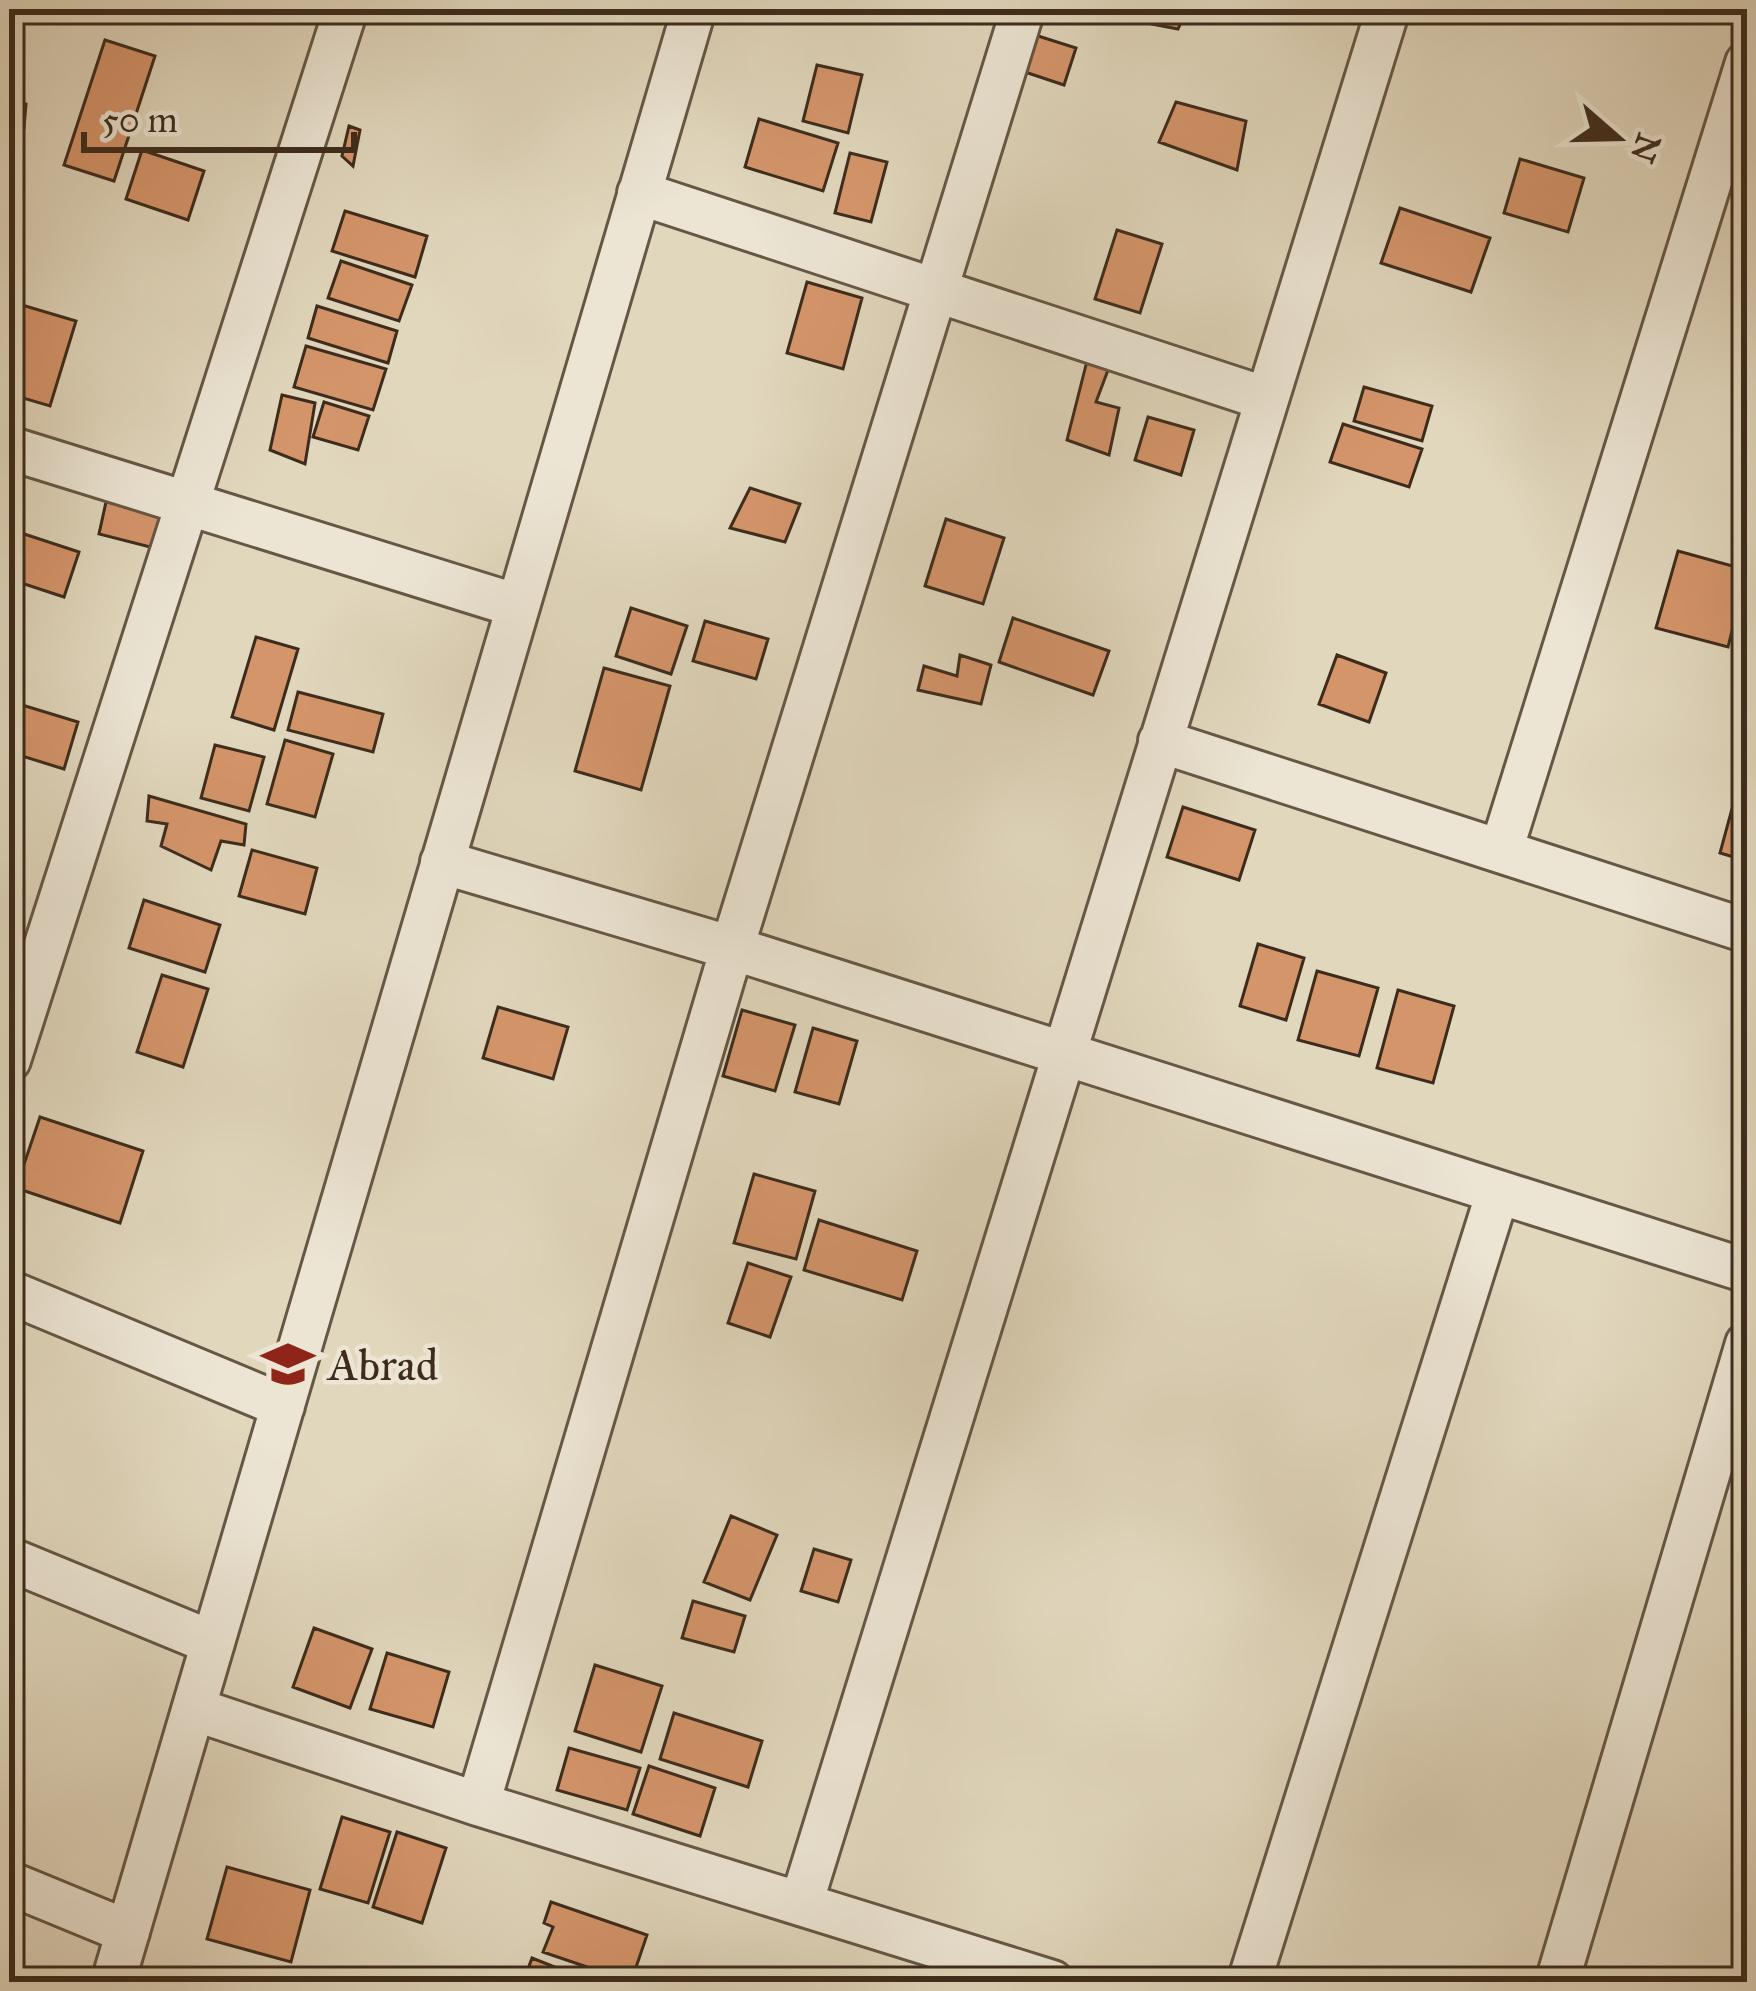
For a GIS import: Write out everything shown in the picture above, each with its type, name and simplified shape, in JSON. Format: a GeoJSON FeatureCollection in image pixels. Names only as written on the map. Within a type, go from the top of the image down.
{"type":"FeatureCollection","features":[{"type":"Feature","properties":{"kind":"street"},"geometry":{"type":"LineString","coordinates":[[9,1060],[346,9]]}},
{"type":"Feature","properties":{"kind":"street"},"geometry":{"type":"LineString","coordinates":[[113,1982],[694,9]]}},
{"type":"Feature","properties":{"kind":"street"},"geometry":{"type":"LineString","coordinates":[[478,1804],[732,948],[1024,9]]}},
{"type":"Feature","properties":{"kind":"street"},"geometry":{"type":"LineString","coordinates":[[801,1904],[1388,9]]}},
{"type":"Feature","properties":{"kind":"street"},"geometry":{"type":"LineString","coordinates":[[1501,851],[1738,124],[1747,63]]}},
{"type":"Feature","properties":{"kind":"street"},"geometry":{"type":"LineString","coordinates":[[639,193],[1268,399]]}},
{"type":"Feature","properties":{"kind":"street"},"geometry":{"type":"LineString","coordinates":[[9,448],[518,606]]}},
{"type":"Feature","properties":{"kind":"street"},"geometry":{"type":"LineString","coordinates":[[1160,740],[1747,932]]}},
{"type":"Feature","properties":{"kind":"street"},"geometry":{"type":"LineString","coordinates":[[442,862],[732,948],[1747,1271]]}},
{"type":"Feature","properties":{"kind":"street"},"geometry":{"type":"LineString","coordinates":[[1249,1982],[1498,1192]]}},
{"type":"Feature","properties":{"kind":"street"},"geometry":{"type":"LineString","coordinates":[[9,1292],[283,1406]]}},
{"type":"Feature","properties":{"kind":"street"},"geometry":{"type":"LineString","coordinates":[[1557,1982],[1747,1344]]}},
{"type":"Feature","properties":{"kind":"street"},"geometry":{"type":"LineString","coordinates":[[9,1559],[213,1643]]}},
{"type":"Feature","properties":{"kind":"street"},"geometry":{"type":"LineString","coordinates":[[194,1708],[478,1804],[1039,1980]]}},
{"type":"Feature","properties":{"kind":"street"},"geometry":{"type":"LineString","coordinates":[[9,1883],[128,1932]]}},
{"type":"Feature","properties":{"kind":"building"},"geometry":{"type":"Polygon","coordinates":[[[1156,9],[1187,9],[1178,29],[1152,24],[1156,9]]]}},
{"type":"Feature","properties":{"kind":"building"},"geometry":{"type":"Polygon","coordinates":[[[1035,35],[1076,48],[1064,85],[1022,71],[1035,35]]]}},
{"type":"Feature","properties":{"kind":"building"},"geometry":{"type":"Polygon","coordinates":[[[105,40],[155,56],[114,181],[64,165],[105,40]]]}},
{"type":"Feature","properties":{"kind":"building"},"geometry":{"type":"Polygon","coordinates":[[[817,65],[862,75],[848,133],[803,121],[817,65]]]}},
{"type":"Feature","properties":{"kind":"building"},"geometry":{"type":"Polygon","coordinates":[[[10,102],[26,104],[24,128],[9,123],[10,102]]]}},
{"type":"Feature","properties":{"kind":"building"},"geometry":{"type":"Polygon","coordinates":[[[1176,102],[1246,121],[1237,170],[1159,142],[1176,102]]]}},
{"type":"Feature","properties":{"kind":"building"},"geometry":{"type":"Polygon","coordinates":[[[759,119],[838,143],[823,191],[745,167],[759,119]]]}},
{"type":"Feature","properties":{"kind":"building"},"geometry":{"type":"Polygon","coordinates":[[[349,126],[360,130],[353,166],[342,156],[349,126]]]}},
{"type":"Feature","properties":{"kind":"building"},"geometry":{"type":"Polygon","coordinates":[[[142,150],[204,171],[188,220],[126,199],[142,150]]]}},
{"type":"Feature","properties":{"kind":"building"},"geometry":{"type":"Polygon","coordinates":[[[850,153],[887,162],[871,222],[835,213],[850,153]]]}},
{"type":"Feature","properties":{"kind":"building"},"geometry":{"type":"Polygon","coordinates":[[[1520,159],[1584,178],[1568,232],[1504,213],[1520,159]]]}},
{"type":"Feature","properties":{"kind":"building"},"geometry":{"type":"Polygon","coordinates":[[[1400,208],[1490,238],[1471,292],[1381,263],[1400,208]]]}},
{"type":"Feature","properties":{"kind":"building"},"geometry":{"type":"Polygon","coordinates":[[[345,211],[427,236],[415,277],[332,251],[345,211]]]}},
{"type":"Feature","properties":{"kind":"building"},"geometry":{"type":"Polygon","coordinates":[[[1117,230],[1162,244],[1140,313],[1095,299],[1117,230]]]}},
{"type":"Feature","properties":{"kind":"building"},"geometry":{"type":"Polygon","coordinates":[[[341,261],[412,285],[399,321],[328,298],[341,261]]]}},
{"type":"Feature","properties":{"kind":"building"},"geometry":{"type":"Polygon","coordinates":[[[807,282],[862,298],[843,369],[787,353],[807,282]]]}},
{"type":"Feature","properties":{"kind":"building"},"geometry":{"type":"Polygon","coordinates":[[[22,305],[76,321],[50,406],[9,394],[9,349],[22,305]]]}},
{"type":"Feature","properties":{"kind":"building"},"geometry":{"type":"Polygon","coordinates":[[[317,306],[397,331],[388,363],[308,338],[317,306]]]}},
{"type":"Feature","properties":{"kind":"building"},"geometry":{"type":"Polygon","coordinates":[[[306,346],[386,369],[373,410],[294,387],[306,346]]]}},
{"type":"Feature","properties":{"kind":"building"},"geometry":{"type":"Polygon","coordinates":[[[1087,361],[1108,370],[1096,402],[1119,408],[1109,455],[1067,440],[1087,361]]]}},
{"type":"Feature","properties":{"kind":"building"},"geometry":{"type":"Polygon","coordinates":[[[1364,387],[1432,406],[1422,441],[1354,421],[1364,387]]]}},
{"type":"Feature","properties":{"kind":"building"},"geometry":{"type":"Polygon","coordinates":[[[282,395],[315,403],[305,464],[270,450],[282,395]]]}},
{"type":"Feature","properties":{"kind":"building"},"geometry":{"type":"Polygon","coordinates":[[[324,402],[369,416],[358,450],[313,437],[324,402]]]}},
{"type":"Feature","properties":{"kind":"building"},"geometry":{"type":"Polygon","coordinates":[[[1148,417],[1194,430],[1181,475],[1135,460],[1148,417]]]}},
{"type":"Feature","properties":{"kind":"building"},"geometry":{"type":"Polygon","coordinates":[[[1343,424],[1422,449],[1409,487],[1330,462],[1343,424]]]}},
{"type":"Feature","properties":{"kind":"building"},"geometry":{"type":"Polygon","coordinates":[[[750,488],[800,504],[785,542],[730,528],[750,488]]]}},
{"type":"Feature","properties":{"kind":"building"},"geometry":{"type":"Polygon","coordinates":[[[106,502],[168,513],[154,548],[99,534],[106,502]]]}},
{"type":"Feature","properties":{"kind":"building"},"geometry":{"type":"Polygon","coordinates":[[[946,519],[1004,538],[983,604],[925,586],[946,519]]]}},
{"type":"Feature","properties":{"kind":"building"},"geometry":{"type":"Polygon","coordinates":[[[9,529],[79,552],[64,597],[9,579],[9,529]]]}},
{"type":"Feature","properties":{"kind":"building"},"geometry":{"type":"Polygon","coordinates":[[[1678,551],[1747,570],[1728,647],[1656,628],[1678,551]]]}},
{"type":"Feature","properties":{"kind":"building"},"geometry":{"type":"Polygon","coordinates":[[[631,608],[687,626],[671,674],[616,656],[631,608]]]}},
{"type":"Feature","properties":{"kind":"building"},"geometry":{"type":"Polygon","coordinates":[[[1013,618],[1109,651],[1093,695],[999,662],[1013,618]]]}},
{"type":"Feature","properties":{"kind":"building"},"geometry":{"type":"Polygon","coordinates":[[[705,621],[768,639],[756,679],[693,661],[705,621]]]}},
{"type":"Feature","properties":{"kind":"building"},"geometry":{"type":"Polygon","coordinates":[[[256,637],[298,649],[274,730],[232,717],[256,637]]]}},
{"type":"Feature","properties":{"kind":"building"},"geometry":{"type":"Polygon","coordinates":[[[960,655],[991,665],[981,704],[918,690],[924,666],[957,676],[960,655]]]}},
{"type":"Feature","properties":{"kind":"building"},"geometry":{"type":"Polygon","coordinates":[[[1337,655],[1386,673],[1369,722],[1319,704],[1337,655]]]}},
{"type":"Feature","properties":{"kind":"building"},"geometry":{"type":"Polygon","coordinates":[[[604,668],[670,686],[641,790],[575,771],[604,668]]]}},
{"type":"Feature","properties":{"kind":"building"},"geometry":{"type":"Polygon","coordinates":[[[298,692],[383,714],[373,752],[288,730],[298,692]]]}},
{"type":"Feature","properties":{"kind":"building"},"geometry":{"type":"Polygon","coordinates":[[[9,701],[78,722],[64,769],[9,752],[9,701]]]}},
{"type":"Feature","properties":{"kind":"building"},"geometry":{"type":"Polygon","coordinates":[[[285,740],[333,754],[315,817],[267,804],[285,740]]]}},
{"type":"Feature","properties":{"kind":"building"},"geometry":{"type":"Polygon","coordinates":[[[215,745],[264,757],[249,811],[201,798],[215,745]]]}},
{"type":"Feature","properties":{"kind":"building"},"geometry":{"type":"Polygon","coordinates":[[[149,796],[246,824],[244,845],[221,841],[211,870],[161,846],[167,824],[147,821],[149,796]]]}},
{"type":"Feature","properties":{"kind":"building"},"geometry":{"type":"Polygon","coordinates":[[[1733,805],[1747,809],[1747,861],[1720,853],[1733,805]]]}},
{"type":"Feature","properties":{"kind":"building"},"geometry":{"type":"Polygon","coordinates":[[[1183,807],[1255,830],[1239,880],[1167,857],[1183,807]]]}},
{"type":"Feature","properties":{"kind":"building"},"geometry":{"type":"Polygon","coordinates":[[[252,850],[317,868],[305,914],[239,896],[252,850]]]}},
{"type":"Feature","properties":{"kind":"building"},"geometry":{"type":"Polygon","coordinates":[[[144,900],[220,925],[205,972],[129,948],[144,900]]]}},
{"type":"Feature","properties":{"kind":"building"},"geometry":{"type":"Polygon","coordinates":[[[1258,944],[1304,958],[1286,1020],[1240,1006],[1258,944]]]}},
{"type":"Feature","properties":{"kind":"building"},"geometry":{"type":"Polygon","coordinates":[[[1317,971],[1378,988],[1359,1056],[1298,1040],[1317,971]]]}},
{"type":"Feature","properties":{"kind":"building"},"geometry":{"type":"Polygon","coordinates":[[[162,975],[208,989],[183,1067],[137,1052],[162,975]]]}},
{"type":"Feature","properties":{"kind":"building"},"geometry":{"type":"Polygon","coordinates":[[[1398,990],[1454,1006],[1433,1083],[1377,1068],[1398,990]]]}},
{"type":"Feature","properties":{"kind":"building"},"geometry":{"type":"Polygon","coordinates":[[[498,1007],[568,1027],[553,1079],[483,1058],[498,1007]]]}},
{"type":"Feature","properties":{"kind":"building"},"geometry":{"type":"Polygon","coordinates":[[[742,1010],[795,1025],[775,1091],[723,1076],[742,1010]]]}},
{"type":"Feature","properties":{"kind":"building"},"geometry":{"type":"Polygon","coordinates":[[[813,1028],[857,1041],[839,1104],[795,1092],[813,1028]]]}},
{"type":"Feature","properties":{"kind":"building"},"geometry":{"type":"Polygon","coordinates":[[[40,1117],[143,1151],[120,1223],[16,1188],[40,1117]]]}},
{"type":"Feature","properties":{"kind":"building"},"geometry":{"type":"Polygon","coordinates":[[[754,1174],[815,1191],[796,1259],[734,1243],[754,1174]]]}},
{"type":"Feature","properties":{"kind":"building"},"geometry":{"type":"Polygon","coordinates":[[[819,1220],[917,1251],[902,1300],[804,1270],[819,1220]]]}},
{"type":"Feature","properties":{"kind":"building"},"geometry":{"type":"Polygon","coordinates":[[[748,1263],[791,1277],[770,1337],[728,1323],[748,1263]]]}},
{"type":"Feature","properties":{"kind":"building"},"geometry":{"type":"Polygon","coordinates":[[[731,1516],[777,1535],[750,1600],[704,1582],[731,1516]]]}},
{"type":"Feature","properties":{"kind":"building"},"geometry":{"type":"Polygon","coordinates":[[[814,1549],[851,1560],[838,1602],[801,1591],[814,1549]]]}},
{"type":"Feature","properties":{"kind":"building"},"geometry":{"type":"Polygon","coordinates":[[[693,1601],[745,1616],[734,1652],[682,1638],[693,1601]]]}},
{"type":"Feature","properties":{"kind":"building"},"geometry":{"type":"Polygon","coordinates":[[[314,1628],[372,1649],[350,1708],[293,1687],[314,1628]]]}},
{"type":"Feature","properties":{"kind":"building"},"geometry":{"type":"Polygon","coordinates":[[[387,1653],[449,1672],[433,1727],[370,1709],[387,1653]]]}},
{"type":"Feature","properties":{"kind":"building"},"geometry":{"type":"Polygon","coordinates":[[[595,1665],[662,1686],[641,1752],[575,1731],[595,1665]]]}},
{"type":"Feature","properties":{"kind":"building"},"geometry":{"type":"Polygon","coordinates":[[[674,1713],[762,1741],[748,1787],[660,1759],[674,1713]]]}},
{"type":"Feature","properties":{"kind":"building"},"geometry":{"type":"Polygon","coordinates":[[[569,1748],[640,1768],[627,1810],[557,1790],[569,1748]]]}},
{"type":"Feature","properties":{"kind":"building"},"geometry":{"type":"Polygon","coordinates":[[[649,1766],[715,1788],[700,1836],[633,1814],[649,1766]]]}},
{"type":"Feature","properties":{"kind":"building"},"geometry":{"type":"Polygon","coordinates":[[[342,1817],[390,1832],[368,1903],[320,1889],[342,1817]]]}},
{"type":"Feature","properties":{"kind":"building"},"geometry":{"type":"Polygon","coordinates":[[[397,1832],[446,1848],[422,1923],[373,1907],[397,1832]]]}},
{"type":"Feature","properties":{"kind":"building"},"geometry":{"type":"Polygon","coordinates":[[[227,1867],[310,1890],[291,1962],[207,1939],[227,1867]]]}},
{"type":"Feature","properties":{"kind":"building"},"geometry":{"type":"Polygon","coordinates":[[[551,1902],[647,1935],[631,1982],[543,1952],[553,1927],[544,1923],[551,1902]]]}},
{"type":"Feature","properties":{"kind":"building"},"geometry":{"type":"Polygon","coordinates":[[[532,1958],[555,1967],[549,1982],[524,1980],[532,1958]]]}},
{"type":"Feature","properties":{"kind":"place","name":"Abrad"},"geometry":{"type":"Point","coordinates":[288,1364]}}]}
